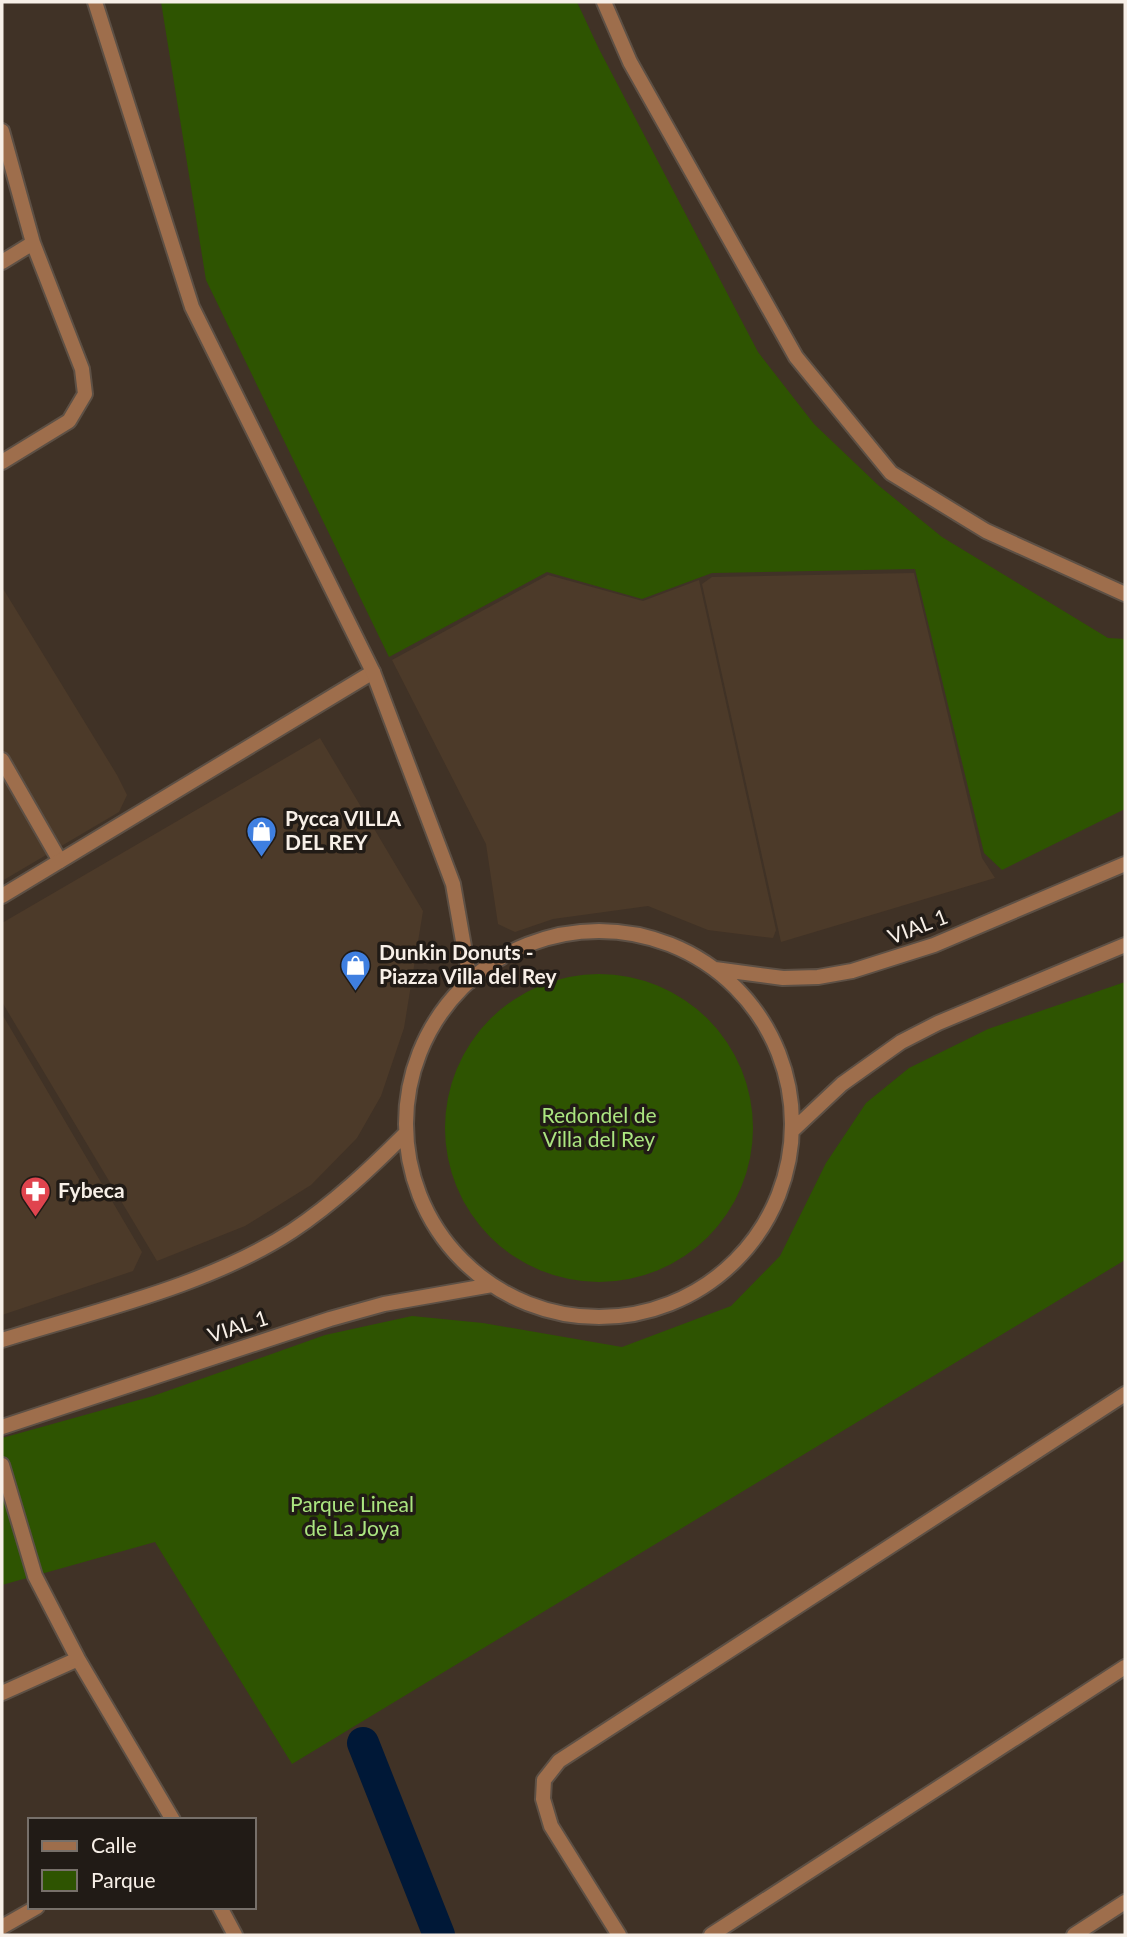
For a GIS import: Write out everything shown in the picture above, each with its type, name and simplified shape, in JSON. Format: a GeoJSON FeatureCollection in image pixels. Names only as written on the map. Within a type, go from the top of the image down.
{"type":"FeatureCollection","features":[{"type":"Feature","properties":{"kind":"street"},"geometry":{"type":"LineString","coordinates":[[95,2],[192,307],[373,672],[453,884],[470,981]]}},
{"type":"Feature","properties":{"kind":"street"},"geometry":{"type":"LineString","coordinates":[[604,2],[631,62],[796,357],[891,473],[986,531],[1125,594]]}},
{"type":"Feature","properties":{"kind":"street"},"geometry":{"type":"LineString","coordinates":[[2,131],[33,243],[82,369],[85,394],[69,421],[2,462]]}},
{"type":"Feature","properties":{"kind":"street"},"geometry":{"type":"LineString","coordinates":[[2,262],[33,243]]}},
{"type":"Feature","properties":{"kind":"street"},"geometry":{"type":"LineString","coordinates":[[2,896],[373,672]]}},
{"type":"Feature","properties":{"kind":"street"},"geometry":{"type":"LineString","coordinates":[[2,760],[60,861]]}},
{"type":"Feature","properties":{"kind":"street","name":"VIAL 1"},"geometry":{"type":"LineString","coordinates":[[714,969],[783,978],[818,977],[852,971],[934,945],[1125,864]]}},
{"type":"Feature","properties":{"kind":"street"},"geometry":{"type":"LineString","coordinates":[[578,933],[626,934],[649,939],[672,946],[714,969],[748,1001],[773,1040],[788,1084],[792,1131],[785,1175],[767,1217],[741,1254],[706,1284],[687,1295],[644,1312],[599,1317],[576,1316],[532,1306],[492,1285],[471,1270],[453,1251],[424,1208],[408,1159],[406,1133],[412,1077],[421,1050],[434,1025],[451,1002],[470,981],[510,954],[531,944],[578,933]]}},
{"type":"Feature","properties":{"kind":"street"},"geometry":{"type":"LineString","coordinates":[[792,1131],[842,1084],[901,1042],[938,1023],[1125,945]]}},
{"type":"Feature","properties":{"kind":"street"},"geometry":{"type":"LineString","coordinates":[[2,1340],[178,1285],[250,1254],[290,1233],[325,1208],[406,1133]]}},
{"type":"Feature","properties":{"kind":"street","name":"VIAL 1"},"geometry":{"type":"LineString","coordinates":[[2,1427],[330,1319],[384,1304],[492,1285]]}},
{"type":"Feature","properties":{"kind":"street"},"geometry":{"type":"LineString","coordinates":[[619,1935],[551,1826],[543,1799],[544,1780],[559,1761],[1125,1394]]}},
{"type":"Feature","properties":{"kind":"street"},"geometry":{"type":"LineString","coordinates":[[2,1465],[35,1576],[78,1659],[172,1818]]}},
{"type":"Feature","properties":{"kind":"street"},"geometry":{"type":"LineString","coordinates":[[2,1693],[78,1659]]}},
{"type":"Feature","properties":{"kind":"street"},"geometry":{"type":"LineString","coordinates":[[711,1935],[1125,1667]]}},
{"type":"Feature","properties":{"kind":"street"},"geometry":{"type":"LineString","coordinates":[[1073,1935],[1125,1902]]}},
{"type":"Feature","properties":{"kind":"street"},"geometry":{"type":"LineString","coordinates":[[2,1927],[34,1909]]}},
{"type":"Feature","properties":{"kind":"street"},"geometry":{"type":"LineString","coordinates":[[221,1909],[235,1935]]}},
{"type":"Feature","properties":{"kind":"shaded area"},"geometry":{"type":"Polygon","coordinates":[[[914,573],[982,858],[995,878],[781,942],[702,584],[712,577],[914,573]]]}},
{"type":"Feature","properties":{"kind":"shaded area"},"geometry":{"type":"Polygon","coordinates":[[[548,575],[643,601],[699,580],[776,930],[773,938],[708,930],[648,906],[553,919],[515,932],[498,924],[486,844],[392,660],[548,575]]]}},
{"type":"Feature","properties":{"kind":"shaded area"},"geometry":{"type":"Polygon","coordinates":[[[2,587],[127,795],[119,812],[2,881],[2,587]]]}},
{"type":"Feature","properties":{"kind":"shaded area"},"geometry":{"type":"Polygon","coordinates":[[[320,738],[423,911],[404,1028],[381,1096],[357,1138],[311,1185],[245,1226],[157,1261],[2,1002],[2,923],[320,738]]]}},
{"type":"Feature","properties":{"kind":"shaded area"},"geometry":{"type":"Polygon","coordinates":[[[2,1014],[142,1252],[133,1271],[2,1315],[2,1014]]]}},
{"type":"Feature","properties":{"kind":"green space"},"geometry":{"type":"Polygon","coordinates":[[[161,2],[577,2],[758,352],[814,424],[878,485],[942,537],[1108,638],[1125,639],[1125,809],[1002,870],[984,853],[915,569],[712,573],[642,599],[547,572],[389,657],[206,280],[161,2]]]}},
{"type":"Feature","properties":{"kind":"green space","name":"Redondel de Villa del Rey"},"geometry":{"type":"Polygon","coordinates":[[[599,974],[644,980],[672,992],[708,1019],[735,1055],[747,1083],[753,1128],[747,1173],[735,1201],[708,1237],[672,1264],[644,1276],[599,1282],[554,1276],[526,1264],[490,1237],[463,1201],[451,1173],[445,1128],[451,1083],[463,1055],[490,1019],[526,992],[554,980],[599,974]]]}},
{"type":"Feature","properties":{"kind":"green space","name":"Parque Lineal de La Joya"},"geometry":{"type":"Polygon","coordinates":[[[1125,982],[1125,1260],[292,1764],[155,1542],[2,1585],[2,1438],[153,1396],[325,1335],[412,1316],[483,1323],[622,1347],[731,1306],[780,1256],[826,1163],[866,1103],[909,1068],[988,1029],[1125,982]]]}},
{"type":"Feature","properties":{"kind":"waterway"},"geometry":{"type":"LineString","coordinates":[[363,1743],[439,1935]]}},
{"type":"Feature","properties":{"kind":"place","name":"Pycca VILLA DEL REY"},"geometry":{"type":"Point","coordinates":[262,858]}},
{"type":"Feature","properties":{"kind":"place","name":"Dunkin Donuts - Piazza Villa del Rey"},"geometry":{"type":"Point","coordinates":[356,992]}},
{"type":"Feature","properties":{"kind":"place","name":"Fybeca"},"geometry":{"type":"Point","coordinates":[35,1218]}}]}
